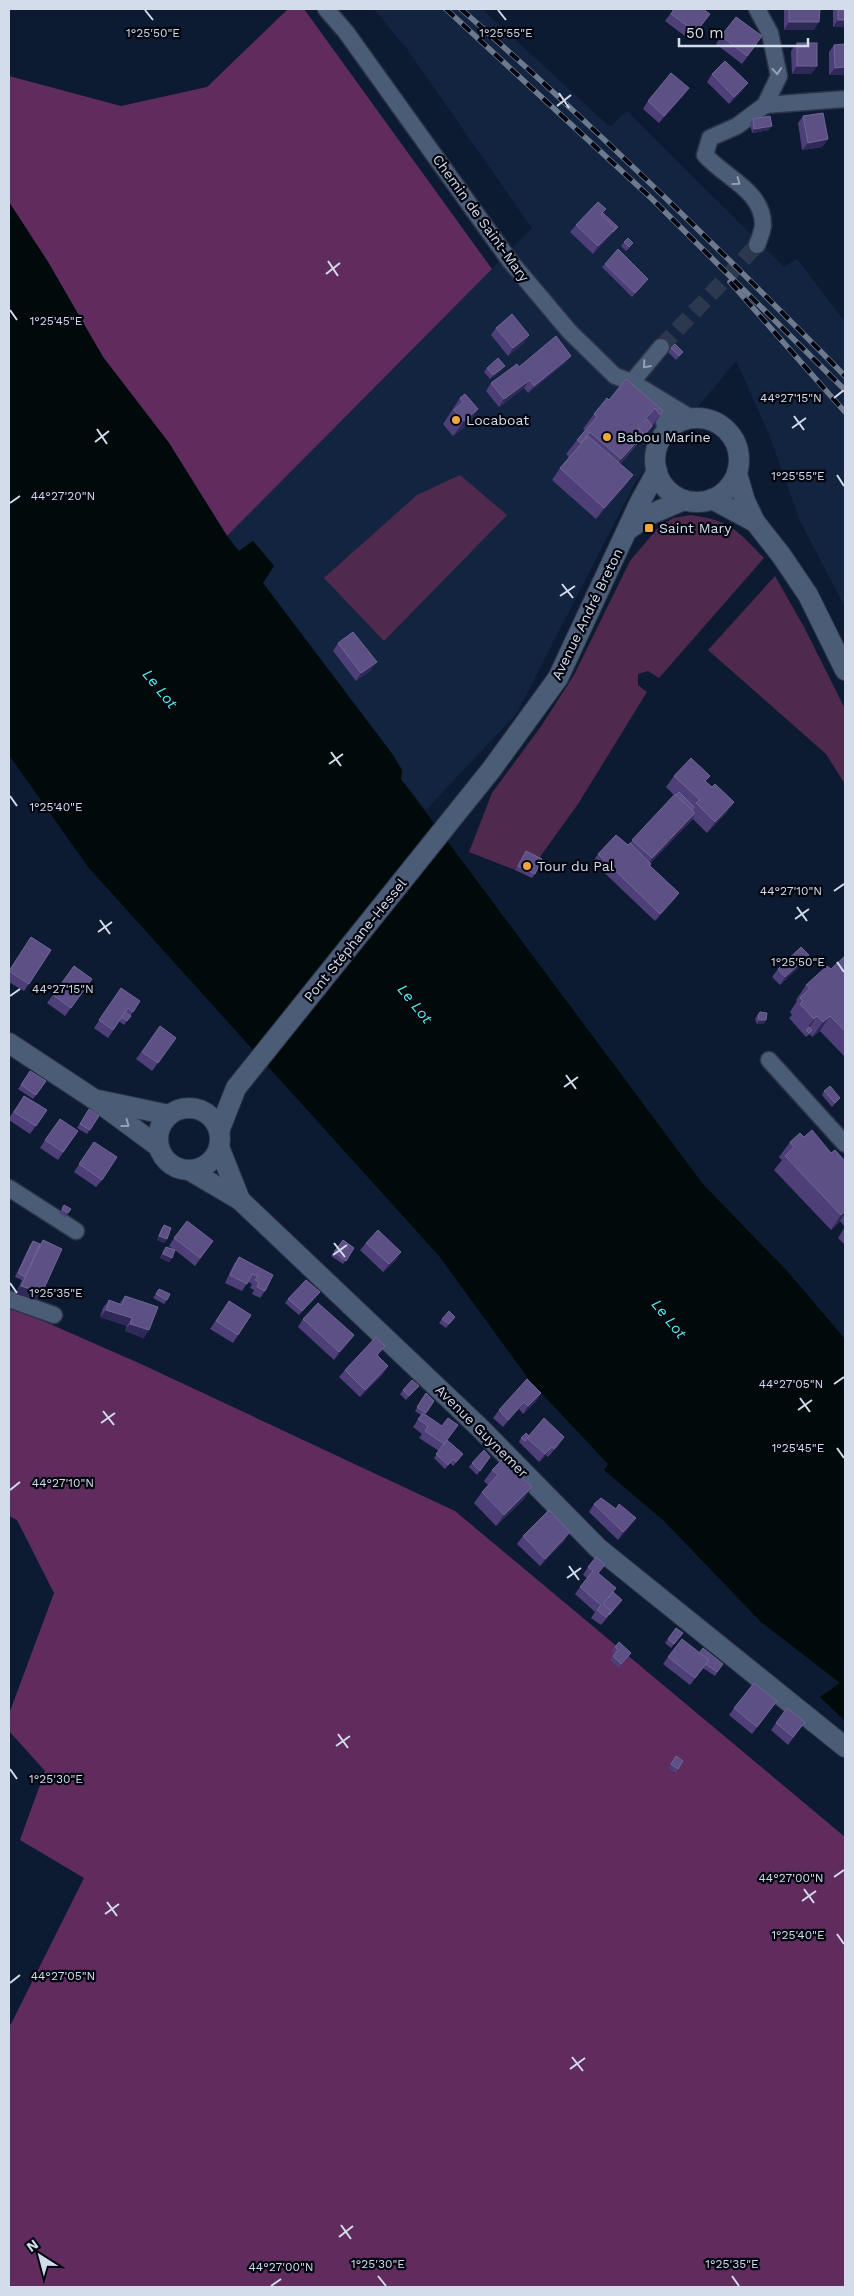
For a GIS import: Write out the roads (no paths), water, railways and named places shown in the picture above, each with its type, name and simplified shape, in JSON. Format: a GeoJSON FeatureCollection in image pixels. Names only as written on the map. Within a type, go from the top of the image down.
{"type":"FeatureCollection","features":[{"type":"Feature","properties":{"kind":"street","name":"Chemin de Saint-Mary"},"geometry":{"type":"LineString","coordinates":[[326,9],[346,32],[510,261],[570,331],[615,376],[632,382],[693,419]]}},
{"type":"Feature","properties":{"kind":"street"},"geometry":{"type":"LineString","coordinates":[[757,9],[770,33],[779,76],[765,105],[737,126],[710,138],[705,155],[716,168],[742,184],[758,204],[763,226],[757,246]]}},
{"type":"Feature","properties":{"kind":"street"},"geometry":{"type":"LineString","coordinates":[[765,105],[845,98]]}},
{"type":"Feature","properties":{"kind":"street"},"geometry":{"type":"LineString","coordinates":[[632,382],[661,347]]}},
{"type":"Feature","properties":{"kind":"street"},"geometry":{"type":"LineString","coordinates":[[660,400],[666,432]]}},
{"type":"Feature","properties":{"kind":"street"},"geometry":{"type":"LineString","coordinates":[[693,419],[716,422],[735,440],[739,453],[739,466],[735,479],[718,497],[712,500],[694,502],[684,500],[671,493],[662,484],[657,471],[655,457],[659,444],[666,432],[677,424],[693,419]]}},
{"type":"Feature","properties":{"kind":"street","name":"Avenue André Breton"},"geometry":{"type":"LineString","coordinates":[[473,792],[558,678],[657,471]]}},
{"type":"Feature","properties":{"kind":"street"},"geometry":{"type":"LineString","coordinates":[[737,474],[745,501],[755,522],[781,555],[808,595],[845,670]]}},
{"type":"Feature","properties":{"kind":"street","name":"Avenue André Breton"},"geometry":{"type":"LineString","coordinates":[[627,531],[651,514],[684,500]]}},
{"type":"Feature","properties":{"kind":"street"},"geometry":{"type":"LineString","coordinates":[[712,500],[755,522]]}},
{"type":"Feature","properties":{"kind":"street","name":"Pont Stéphane-Hessel"},"geometry":{"type":"LineString","coordinates":[[222,1104],[473,792]]}},
{"type":"Feature","properties":{"kind":"street"},"geometry":{"type":"LineString","coordinates":[[9,1043],[94,1099],[159,1147],[167,1161],[173,1166],[189,1170],[199,1168],[208,1164],[215,1156],[219,1139],[222,1104],[198,1109],[183,1109],[169,1115],[160,1129],[159,1147]]}},
{"type":"Feature","properties":{"kind":"street"},"geometry":{"type":"LineString","coordinates":[[769,1060],[845,1144]]}},
{"type":"Feature","properties":{"kind":"street"},"geometry":{"type":"LineString","coordinates":[[94,1099],[169,1115]]}},
{"type":"Feature","properties":{"kind":"street"},"geometry":{"type":"LineString","coordinates":[[198,1109],[211,1117],[219,1139]]}},
{"type":"Feature","properties":{"kind":"street","name":"Avenue Guynemer"},"geometry":{"type":"LineString","coordinates":[[219,1139],[240,1200]]}},
{"type":"Feature","properties":{"kind":"street","name":"Avenue Guynemer"},"geometry":{"type":"LineString","coordinates":[[189,1170],[240,1200],[479,1426],[598,1548],[845,1747]]}},
{"type":"Feature","properties":{"kind":"street"},"geometry":{"type":"LineString","coordinates":[[9,1188],[76,1231]]}},
{"type":"Feature","properties":{"kind":"street"},"geometry":{"type":"LineString","coordinates":[[9,1299],[54,1315]]}},
{"type":"Feature","properties":{"kind":"water","name":"Le Lot"},"geometry":{"type":"Polygon","coordinates":[[[9,202],[48,262],[103,357],[169,443],[227,536],[239,551],[253,541],[274,566],[263,583],[393,755],[402,770],[401,779],[703,1184],[789,1273],[845,1339],[845,1721],[820,1697],[840,1683],[761,1622],[664,1521],[604,1470],[608,1464],[530,1381],[439,1256],[88,867],[9,755],[9,202]]]}},
{"type":"Feature","properties":{"kind":"tunnel"},"geometry":{"type":"LineString","coordinates":[[661,347],[757,245]]}},
{"type":"Feature","properties":{"kind":"railway"},"geometry":{"type":"LineString","coordinates":[[446,9],[651,198],[845,390]]}},
{"type":"Feature","properties":{"kind":"railway"},"geometry":{"type":"LineString","coordinates":[[461,9],[560,98],[656,189],[845,376]]}},
{"type":"Feature","properties":{"kind":"railway"},"geometry":{"type":"LineString","coordinates":[[730,282],[845,412]]}},
{"type":"Feature","properties":{"kind":"place","name":"Locaboat"},"geometry":{"type":"Point","coordinates":[456,420]}},
{"type":"Feature","properties":{"kind":"place","name":"Babou Marine"},"geometry":{"type":"Point","coordinates":[607,437]}},
{"type":"Feature","properties":{"kind":"place","name":"Saint Mary"},"geometry":{"type":"Point","coordinates":[649,528]}},
{"type":"Feature","properties":{"kind":"place","name":"Tour du Pal"},"geometry":{"type":"Point","coordinates":[527,866]}}]}
